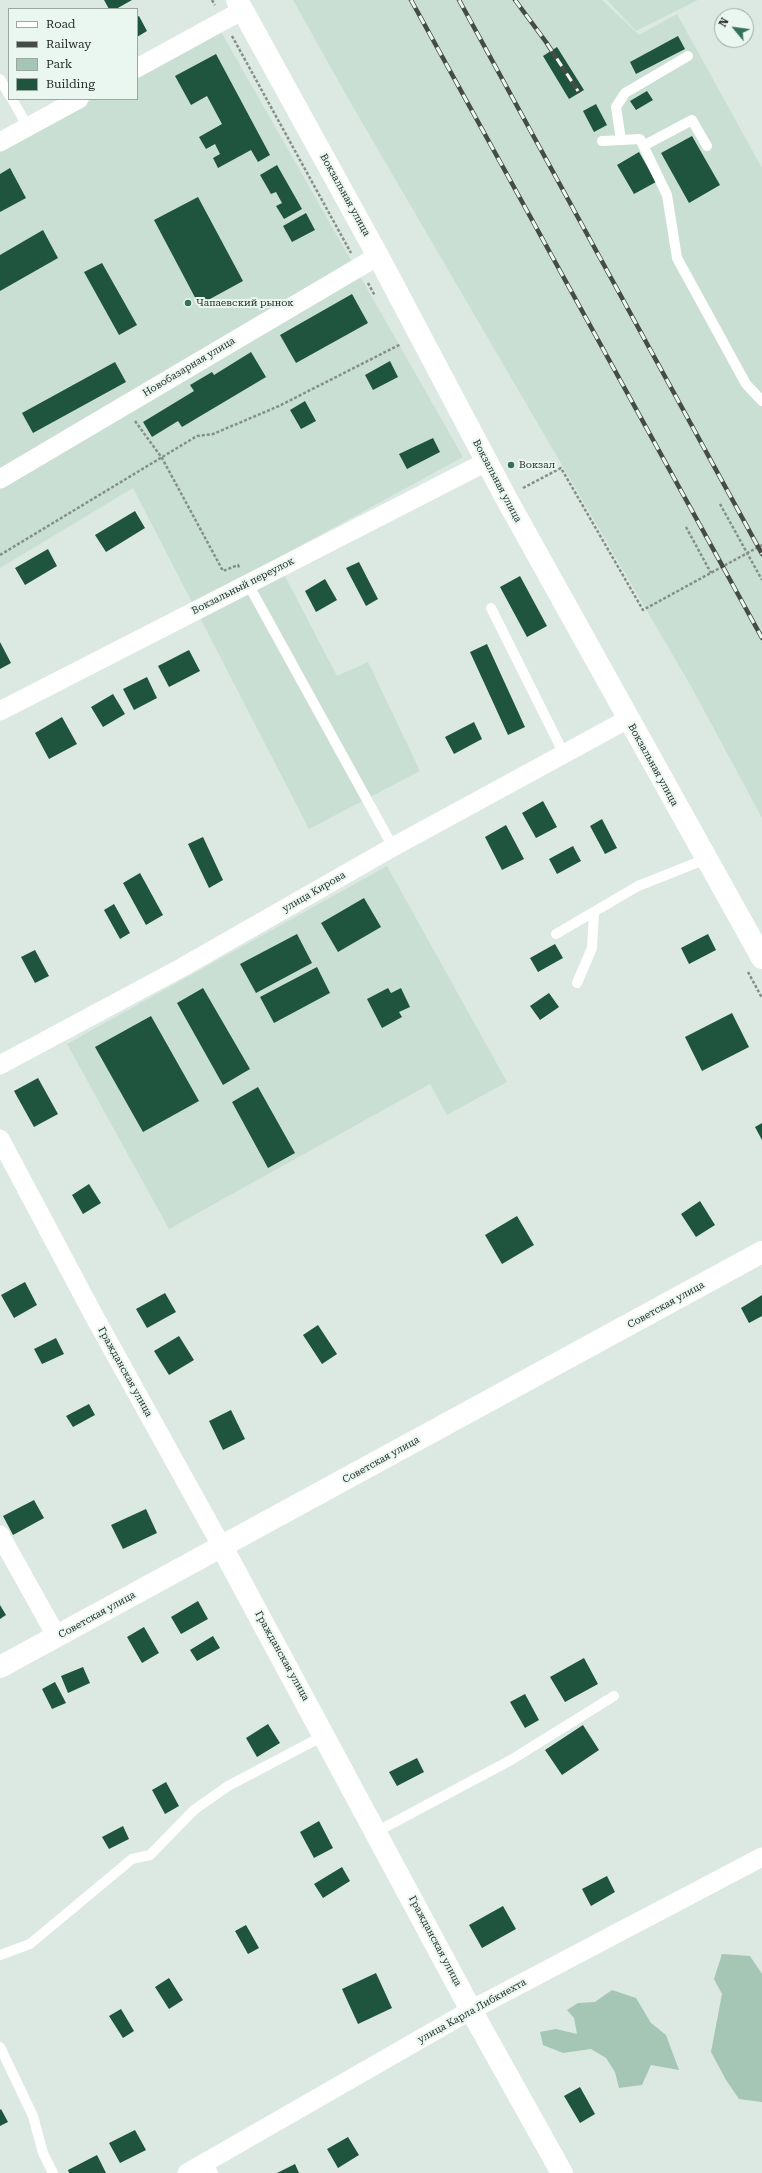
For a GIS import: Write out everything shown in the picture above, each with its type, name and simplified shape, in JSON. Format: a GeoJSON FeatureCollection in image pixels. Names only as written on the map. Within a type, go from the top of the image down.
{"type":"FeatureCollection","features":[{"type":"Feature","properties":{"kind":"street"},"geometry":{"type":"LineString","coordinates":[[138,67],[224,21],[240,5]]}},
{"type":"Feature","properties":{"kind":"street","name":"Вокзальная улица"},"geometry":{"type":"LineString","coordinates":[[240,5],[378,256],[486,462],[762,958]]}},
{"type":"Feature","properties":{"kind":"street"},"geometry":{"type":"LineString","coordinates":[[0,142],[77,100]]}},
{"type":"Feature","properties":{"kind":"street","name":"Новобазарная улица"},"geometry":{"type":"LineString","coordinates":[[0,479],[378,256]]}},
{"type":"Feature","properties":{"kind":"street","name":"Вокзальный переулок"},"geometry":{"type":"LineString","coordinates":[[0,711],[486,462]]}},
{"type":"Feature","properties":{"kind":"street","name":"улица Кирова"},"geometry":{"type":"LineString","coordinates":[[0,1065],[182,968],[393,847],[628,719]]}},
{"type":"Feature","properties":{"kind":"street","name":"Гражданская улица"},"geometry":{"type":"LineString","coordinates":[[0,1139],[93,1314],[325,1735],[471,2010],[562,2173]]}},
{"type":"Feature","properties":{"kind":"street","name":"Советская улица"},"geometry":{"type":"LineString","coordinates":[[0,1667],[762,1252]]}},
{"type":"Feature","properties":{"kind":"street"},"geometry":{"type":"LineString","coordinates":[[0,1534],[57,1637]]}},
{"type":"Feature","properties":{"kind":"street","name":"улица Карла Либкнехта"},"geometry":{"type":"LineString","coordinates":[[187,2173],[210,2167],[471,2010],[762,1858]]}},
{"type":"Feature","properties":{"kind":"lane"},"geometry":{"type":"LineString","coordinates":[[621,140],[616,107],[625,93],[688,56]]}},
{"type":"Feature","properties":{"kind":"lane"},"geometry":{"type":"LineString","coordinates":[[0,79],[8,92]]}},
{"type":"Feature","properties":{"kind":"lane"},"geometry":{"type":"LineString","coordinates":[[13,100],[28,127]]}},
{"type":"Feature","properties":{"kind":"lane"},"geometry":{"type":"LineString","coordinates":[[643,146],[692,120],[707,146]]}},
{"type":"Feature","properties":{"kind":"lane"},"geometry":{"type":"LineString","coordinates":[[602,141],[640,139],[667,195],[677,258],[746,384],[762,401]]}},
{"type":"Feature","properties":{"kind":"lane"},"geometry":{"type":"LineString","coordinates":[[248,584],[393,847]]}},
{"type":"Feature","properties":{"kind":"lane"},"geometry":{"type":"LineString","coordinates":[[491,608],[564,754]]}},
{"type":"Feature","properties":{"kind":"lane"},"geometry":{"type":"LineString","coordinates":[[556,934],[638,886],[706,859]]}},
{"type":"Feature","properties":{"kind":"lane"},"geometry":{"type":"LineString","coordinates":[[576,983],[592,948],[594,912]]}},
{"type":"Feature","properties":{"kind":"lane"},"geometry":{"type":"LineString","coordinates":[[376,1832],[511,1760],[614,1696]]}},
{"type":"Feature","properties":{"kind":"lane"},"geometry":{"type":"LineString","coordinates":[[0,1955],[30,1944],[132,1859],[150,1855],[194,1810],[228,1786],[325,1735]]}},
{"type":"Feature","properties":{"kind":"lane"},"geometry":{"type":"LineString","coordinates":[[0,2048],[33,2116],[43,2153],[53,2173]]}},
{"type":"Feature","properties":{"kind":"path"},"geometry":{"type":"LineString","coordinates":[[212,0],[377,299]]}},
{"type":"Feature","properties":{"kind":"path"},"geometry":{"type":"LineString","coordinates":[[0,555],[197,436],[213,434],[279,406],[402,344],[398,338]]}},
{"type":"Feature","properties":{"kind":"path"},"geometry":{"type":"LineString","coordinates":[[127,404],[137,426],[162,458],[223,571],[238,565],[248,584]]}},
{"type":"Feature","properties":{"kind":"path"},"geometry":{"type":"LineString","coordinates":[[720,504],[762,580]]}},
{"type":"Feature","properties":{"kind":"path"},"geometry":{"type":"LineString","coordinates":[[686,527],[711,573]]}},
{"type":"Feature","properties":{"kind":"path"},"geometry":{"type":"LineString","coordinates":[[611,553],[643,610],[762,545]]}},
{"type":"Feature","properties":{"kind":"shaded area"},"geometry":{"type":"Polygon","coordinates":[[[293,0],[602,0],[639,35],[677,14],[762,168],[762,818],[692,688],[349,100],[293,0]]]}},
{"type":"Feature","properties":{"kind":"shaded area"},"geometry":{"type":"Polygon","coordinates":[[[607,0],[698,0],[636,31],[607,0]]]}},
{"type":"Feature","properties":{"kind":"shaded area","name":"Чапаевский рынок"},"geometry":{"type":"Polygon","coordinates":[[[220,30],[463,457],[276,559],[337,676],[368,662],[420,771],[309,829],[133,488],[0,568],[0,149],[91,100],[138,100],[138,74],[220,30]]]}},
{"type":"Feature","properties":{"kind":"shaded area"},"geometry":{"type":"Polygon","coordinates":[[[387,866],[507,1082],[447,1115],[430,1084],[169,1229],[67,1044],[387,866]]]}},
{"type":"Feature","properties":{"kind":"green space"},"geometry":{"type":"Polygon","coordinates":[[[722,1954],[750,1956],[762,1974],[762,2102],[739,2099],[726,2080],[711,2052],[722,1994],[714,1979],[722,1954]]]}},
{"type":"Feature","properties":{"kind":"green space"},"geometry":{"type":"Polygon","coordinates":[[[612,1990],[636,1998],[651,2023],[666,2035],[679,2070],[651,2065],[642,2085],[619,2088],[615,2072],[606,2058],[591,2049],[563,2053],[543,2045],[540,2032],[556,2029],[577,2034],[574,2018],[567,2010],[578,2003],[595,2002],[612,1990]]]}},
{"type":"Feature","properties":{"kind":"building"},"geometry":{"type":"Polygon","coordinates":[[[104,0],[132,0],[118,8],[108,8],[104,0]]]}},
{"type":"Feature","properties":{"kind":"building"},"geometry":{"type":"Polygon","coordinates":[[[138,16],[147,31],[138,36],[138,16]]]}},
{"type":"Feature","properties":{"kind":"building"},"geometry":{"type":"Polygon","coordinates":[[[678,36],[685,49],[636,74],[630,62],[678,36]]]}},
{"type":"Feature","properties":{"kind":"building"},"geometry":{"type":"Polygon","coordinates":[[[557,47],[584,90],[569,99],[543,56],[557,47]]]}},
{"type":"Feature","properties":{"kind":"building"},"geometry":{"type":"Polygon","coordinates":[[[216,54],[270,155],[258,162],[251,150],[218,168],[213,158],[220,154],[215,144],[206,149],[199,137],[222,124],[207,96],[191,105],[175,76],[216,54]]]}},
{"type":"Feature","properties":{"kind":"building"},"geometry":{"type":"Polygon","coordinates":[[[647,91],[653,100],[636,110],[630,101],[647,91]]]}},
{"type":"Feature","properties":{"kind":"building"},"geometry":{"type":"Polygon","coordinates":[[[596,104],[607,125],[594,132],[583,111],[596,104]]]}},
{"type":"Feature","properties":{"kind":"building"},"geometry":{"type":"Polygon","coordinates":[[[692,136],[720,185],[689,203],[661,153],[692,136]]]}},
{"type":"Feature","properties":{"kind":"building"},"geometry":{"type":"Polygon","coordinates":[[[639,152],[656,182],[634,194],[617,165],[639,152]]]}},
{"type":"Feature","properties":{"kind":"building"},"geometry":{"type":"Polygon","coordinates":[[[277,165],[302,209],[284,219],[276,206],[282,203],[276,192],[271,194],[260,175],[277,165]]]}},
{"type":"Feature","properties":{"kind":"building"},"geometry":{"type":"Polygon","coordinates":[[[10,168],[26,198],[0,212],[0,174],[10,168]]]}},
{"type":"Feature","properties":{"kind":"building"},"geometry":{"type":"Polygon","coordinates":[[[198,197],[243,281],[199,305],[154,220],[198,197]]]}},
{"type":"Feature","properties":{"kind":"building"},"geometry":{"type":"Polygon","coordinates":[[[306,213],[315,230],[292,242],[283,226],[306,213]]]}},
{"type":"Feature","properties":{"kind":"building"},"geometry":{"type":"Polygon","coordinates":[[[43,230],[58,258],[0,291],[0,255],[43,230]]]}},
{"type":"Feature","properties":{"kind":"building"},"geometry":{"type":"Polygon","coordinates":[[[102,263],[137,325],[119,335],[84,272],[102,263]]]}},
{"type":"Feature","properties":{"kind":"building"},"geometry":{"type":"Polygon","coordinates":[[[352,294],[368,323],[296,363],[280,335],[352,294]]]}},
{"type":"Feature","properties":{"kind":"building"},"geometry":{"type":"Polygon","coordinates":[[[251,352],[266,377],[182,427],[178,421],[152,437],[143,422],[194,391],[190,385],[212,372],[214,375],[251,352]]]}},
{"type":"Feature","properties":{"kind":"building"},"geometry":{"type":"Polygon","coordinates":[[[390,361],[398,377],[373,390],[365,375],[390,361]]]}},
{"type":"Feature","properties":{"kind":"building"},"geometry":{"type":"Polygon","coordinates":[[[115,362],[126,382],[33,433],[22,413],[115,362]]]}},
{"type":"Feature","properties":{"kind":"building"},"geometry":{"type":"Polygon","coordinates":[[[305,401],[316,421],[301,429],[290,410],[305,401]]]}},
{"type":"Feature","properties":{"kind":"building"},"geometry":{"type":"Polygon","coordinates":[[[433,438],[440,452],[407,469],[399,454],[433,438]]]}},
{"type":"Feature","properties":{"kind":"building"},"geometry":{"type":"Polygon","coordinates":[[[135,511],[145,528],[106,552],[95,535],[135,511]]]}},
{"type":"Feature","properties":{"kind":"building"},"geometry":{"type":"Polygon","coordinates":[[[48,549],[57,566],[25,585],[15,568],[48,549]]]}},
{"type":"Feature","properties":{"kind":"building"},"geometry":{"type":"Polygon","coordinates":[[[359,562],[378,599],[366,606],[346,568],[359,562]]]}},
{"type":"Feature","properties":{"kind":"building"},"geometry":{"type":"Polygon","coordinates":[[[520,576],[547,626],[527,637],[500,587],[520,576]]]}},
{"type":"Feature","properties":{"kind":"building"},"geometry":{"type":"Polygon","coordinates":[[[325,579],[337,600],[316,612],[305,591],[325,579]]]}},
{"type":"Feature","properties":{"kind":"building"},"geometry":{"type":"Polygon","coordinates":[[[0,642],[11,663],[0,669],[0,642]]]}},
{"type":"Feature","properties":{"kind":"building"},"geometry":{"type":"Polygon","coordinates":[[[487,644],[525,727],[508,735],[470,652],[487,644]]]}},
{"type":"Feature","properties":{"kind":"building"},"geometry":{"type":"Polygon","coordinates":[[[189,650],[200,671],[169,687],[158,666],[189,650]]]}},
{"type":"Feature","properties":{"kind":"building"},"geometry":{"type":"Polygon","coordinates":[[[147,677],[157,698],[134,710],[123,689],[147,677]]]}},
{"type":"Feature","properties":{"kind":"building"},"geometry":{"type":"Polygon","coordinates":[[[113,694],[125,714],[103,727],[91,707],[113,694]]]}},
{"type":"Feature","properties":{"kind":"building"},"geometry":{"type":"Polygon","coordinates":[[[62,717],[77,744],[49,759],[35,733],[62,717]]]}},
{"type":"Feature","properties":{"kind":"building"},"geometry":{"type":"Polygon","coordinates":[[[474,722],[482,739],[454,754],[445,737],[474,722]]]}},
{"type":"Feature","properties":{"kind":"building"},"geometry":{"type":"Polygon","coordinates":[[[543,801],[557,827],[536,838],[522,813],[543,801]]]}},
{"type":"Feature","properties":{"kind":"building"},"geometry":{"type":"Polygon","coordinates":[[[602,819],[617,848],[605,854],[590,826],[602,819]]]}},
{"type":"Feature","properties":{"kind":"building"},"geometry":{"type":"Polygon","coordinates":[[[506,825],[524,859],[502,870],[485,837],[506,825]]]}},
{"type":"Feature","properties":{"kind":"building"},"geometry":{"type":"Polygon","coordinates":[[[203,837],[223,880],[209,888],[188,844],[203,837]]]}},
{"type":"Feature","properties":{"kind":"building"},"geometry":{"type":"Polygon","coordinates":[[[573,846],[581,861],[557,874],[549,859],[573,846]]]}},
{"type":"Feature","properties":{"kind":"building"},"geometry":{"type":"Polygon","coordinates":[[[140,873],[163,915],[146,925],[123,883],[140,873]]]}},
{"type":"Feature","properties":{"kind":"building"},"geometry":{"type":"Polygon","coordinates":[[[364,898],[381,927],[338,952],[321,923],[364,898]]]}},
{"type":"Feature","properties":{"kind":"building"},"geometry":{"type":"Polygon","coordinates":[[[114,904],[130,933],[120,939],[104,910],[114,904]]]}},
{"type":"Feature","properties":{"kind":"building"},"geometry":{"type":"Polygon","coordinates":[[[297,934],[312,963],[256,993],[240,964],[297,934]]]}},
{"type":"Feature","properties":{"kind":"building"},"geometry":{"type":"Polygon","coordinates":[[[708,934],[716,950],[689,964],[681,948],[708,934]]]}},
{"type":"Feature","properties":{"kind":"building"},"geometry":{"type":"Polygon","coordinates":[[[555,944],[563,958],[538,972],[530,958],[555,944]]]}},
{"type":"Feature","properties":{"kind":"building"},"geometry":{"type":"Polygon","coordinates":[[[35,950],[49,976],[35,983],[21,957],[35,950]]]}},
{"type":"Feature","properties":{"kind":"building"},"geometry":{"type":"Polygon","coordinates":[[[317,967],[330,993],[274,1023],[260,997],[317,967]]]}},
{"type":"Feature","properties":{"kind":"building"},"geometry":{"type":"Polygon","coordinates":[[[203,988],[250,1069],[223,1085],[177,1003],[203,988]]]}},
{"type":"Feature","properties":{"kind":"building"},"geometry":{"type":"Polygon","coordinates":[[[388,988],[391,993],[401,988],[410,1007],[399,1012],[402,1017],[382,1028],[367,999],[388,988]]]}},
{"type":"Feature","properties":{"kind":"building"},"geometry":{"type":"Polygon","coordinates":[[[549,993],[559,1007],[540,1020],[530,1006],[549,993]]]}},
{"type":"Feature","properties":{"kind":"building"},"geometry":{"type":"Polygon","coordinates":[[[732,1013],[749,1047],[702,1071],[685,1037],[732,1013]]]}},
{"type":"Feature","properties":{"kind":"building"},"geometry":{"type":"Polygon","coordinates":[[[151,1016],[199,1101],[143,1132],[95,1047],[151,1016]]]}},
{"type":"Feature","properties":{"kind":"building"},"geometry":{"type":"Polygon","coordinates":[[[38,1078],[58,1114],[34,1127],[14,1091],[38,1078]]]}},
{"type":"Feature","properties":{"kind":"building"},"geometry":{"type":"Polygon","coordinates":[[[258,1087],[295,1153],[268,1168],[232,1102],[258,1087]]]}},
{"type":"Feature","properties":{"kind":"building"},"geometry":{"type":"Polygon","coordinates":[[[762,1123],[762,1140],[755,1127],[762,1123]]]}},
{"type":"Feature","properties":{"kind":"building"},"geometry":{"type":"Polygon","coordinates":[[[89,1184],[101,1203],[83,1214],[72,1195],[89,1184]]]}},
{"type":"Feature","properties":{"kind":"building"},"geometry":{"type":"Polygon","coordinates":[[[700,1201],[715,1225],[696,1237],[681,1214],[700,1201]]]}},
{"type":"Feature","properties":{"kind":"building"},"geometry":{"type":"Polygon","coordinates":[[[517,1216],[534,1245],[502,1264],[485,1235],[517,1216]]]}},
{"type":"Feature","properties":{"kind":"building"},"geometry":{"type":"Polygon","coordinates":[[[25,1282],[37,1305],[14,1318],[1,1295],[25,1282]]]}},
{"type":"Feature","properties":{"kind":"building"},"geometry":{"type":"Polygon","coordinates":[[[165,1293],[176,1312],[147,1328],[136,1309],[165,1293]]]}},
{"type":"Feature","properties":{"kind":"building"},"geometry":{"type":"Polygon","coordinates":[[[762,1295],[762,1316],[749,1323],[741,1308],[762,1295]]]}},
{"type":"Feature","properties":{"kind":"building"},"geometry":{"type":"Polygon","coordinates":[[[318,1325],[337,1354],[322,1364],[303,1335],[318,1325]]]}},
{"type":"Feature","properties":{"kind":"building"},"geometry":{"type":"Polygon","coordinates":[[[179,1336],[194,1360],[169,1375],[154,1351],[179,1336]]]}},
{"type":"Feature","properties":{"kind":"building"},"geometry":{"type":"Polygon","coordinates":[[[56,1338],[64,1354],[42,1364],[34,1349],[56,1338]]]}},
{"type":"Feature","properties":{"kind":"building"},"geometry":{"type":"Polygon","coordinates":[[[89,1404],[95,1415],[73,1427],[66,1416],[89,1404]]]}},
{"type":"Feature","properties":{"kind":"building"},"geometry":{"type":"Polygon","coordinates":[[[231,1410],[245,1439],[223,1450],[209,1421],[231,1410]]]}},
{"type":"Feature","properties":{"kind":"building"},"geometry":{"type":"Polygon","coordinates":[[[34,1500],[44,1518],[13,1535],[3,1516],[34,1500]]]}},
{"type":"Feature","properties":{"kind":"building"},"geometry":{"type":"Polygon","coordinates":[[[146,1509],[157,1533],[123,1549],[111,1525],[146,1509]]]}},
{"type":"Feature","properties":{"kind":"building"},"geometry":{"type":"Polygon","coordinates":[[[198,1601],[208,1619],[181,1634],[171,1617],[198,1601]]]}},
{"type":"Feature","properties":{"kind":"building"},"geometry":{"type":"Polygon","coordinates":[[[0,1605],[6,1615],[0,1619],[0,1605]]]}},
{"type":"Feature","properties":{"kind":"building"},"geometry":{"type":"Polygon","coordinates":[[[144,1627],[159,1653],[142,1663],[127,1637],[144,1627]]]}},
{"type":"Feature","properties":{"kind":"building"},"geometry":{"type":"Polygon","coordinates":[[[213,1636],[220,1648],[197,1661],[190,1650],[213,1636]]]}},
{"type":"Feature","properties":{"kind":"building"},"geometry":{"type":"Polygon","coordinates":[[[584,1658],[598,1684],[565,1702],[550,1677],[584,1658]]]}},
{"type":"Feature","properties":{"kind":"building"},"geometry":{"type":"Polygon","coordinates":[[[83,1667],[90,1683],[68,1693],[61,1676],[83,1667]]]}},
{"type":"Feature","properties":{"kind":"building"},"geometry":{"type":"Polygon","coordinates":[[[55,1682],[66,1703],[52,1709],[42,1689],[55,1682]]]}},
{"type":"Feature","properties":{"kind":"building"},"geometry":{"type":"Polygon","coordinates":[[[525,1694],[539,1720],[525,1728],[510,1702],[525,1694]]]}},
{"type":"Feature","properties":{"kind":"building"},"geometry":{"type":"Polygon","coordinates":[[[268,1724],[280,1743],[257,1757],[246,1738],[268,1724]]]}},
{"type":"Feature","properties":{"kind":"building"},"geometry":{"type":"Polygon","coordinates":[[[583,1725],[599,1750],[562,1775],[545,1750],[583,1725]]]}},
{"type":"Feature","properties":{"kind":"building"},"geometry":{"type":"Polygon","coordinates":[[[417,1758],[424,1772],[397,1786],[389,1772],[417,1758]]]}},
{"type":"Feature","properties":{"kind":"building"},"geometry":{"type":"Polygon","coordinates":[[[166,1782],[179,1806],[165,1814],[152,1790],[166,1782]]]}},
{"type":"Feature","properties":{"kind":"building"},"geometry":{"type":"Polygon","coordinates":[[[319,1821],[333,1848],[314,1858],[300,1832],[319,1821]]]}},
{"type":"Feature","properties":{"kind":"building"},"geometry":{"type":"Polygon","coordinates":[[[123,1826],[129,1839],[109,1849],[102,1837],[123,1826]]]}},
{"type":"Feature","properties":{"kind":"building"},"geometry":{"type":"Polygon","coordinates":[[[342,1867],[350,1881],[323,1898],[314,1884],[342,1867]]]}},
{"type":"Feature","properties":{"kind":"building"},"geometry":{"type":"Polygon","coordinates":[[[607,1876],[615,1892],[591,1906],[582,1889],[607,1876]]]}},
{"type":"Feature","properties":{"kind":"building"},"geometry":{"type":"Polygon","coordinates":[[[503,1906],[516,1929],[482,1948],[469,1925],[503,1906]]]}},
{"type":"Feature","properties":{"kind":"building"},"geometry":{"type":"Polygon","coordinates":[[[246,1925],[259,1948],[248,1954],[235,1931],[246,1925]]]}},
{"type":"Feature","properties":{"kind":"building"},"geometry":{"type":"Polygon","coordinates":[[[376,1973],[392,2008],[358,2024],[342,1989],[376,1973]]]}},
{"type":"Feature","properties":{"kind":"building"},"geometry":{"type":"Polygon","coordinates":[[[169,1978],[183,2000],[169,2009],[155,1987],[169,1978]]]}},
{"type":"Feature","properties":{"kind":"building"},"geometry":{"type":"Polygon","coordinates":[[[121,2009],[134,2031],[123,2038],[109,2016],[121,2009]]]}},
{"type":"Feature","properties":{"kind":"building"},"geometry":{"type":"Polygon","coordinates":[[[580,2087],[595,2114],[580,2123],[564,2096],[580,2087]]]}},
{"type":"Feature","properties":{"kind":"building"},"geometry":{"type":"Polygon","coordinates":[[[1,2109],[8,2122],[0,2126],[0,2110],[1,2109]]]}},
{"type":"Feature","properties":{"kind":"building"},"geometry":{"type":"Polygon","coordinates":[[[135,2130],[146,2150],[120,2163],[109,2143],[135,2130]]]}},
{"type":"Feature","properties":{"kind":"building"},"geometry":{"type":"Polygon","coordinates":[[[348,2137],[359,2155],[338,2168],[327,2149],[348,2137]]]}},
{"type":"Feature","properties":{"kind":"building"},"geometry":{"type":"Polygon","coordinates":[[[97,2155],[106,2173],[69,2173],[68,2170],[97,2155]]]}},
{"type":"Feature","properties":{"kind":"building"},"geometry":{"type":"Polygon","coordinates":[[[295,2164],[299,2173],[277,2173],[295,2164]]]}},
{"type":"Feature","properties":{"kind":"railway"},"geometry":{"type":"LineString","coordinates":[[411,0],[762,638]]}},
{"type":"Feature","properties":{"kind":"railway"},"geometry":{"type":"LineString","coordinates":[[459,0],[762,554]]}},
{"type":"Feature","properties":{"kind":"railway"},"geometry":{"type":"LineString","coordinates":[[515,0],[546,42],[578,91]]}},
{"type":"Feature","properties":{"kind":"place","name":"Чапаевский рынок"},"geometry":{"type":"Point","coordinates":[188,303]}},
{"type":"Feature","properties":{"kind":"place","name":"Вокзал"},"geometry":{"type":"Point","coordinates":[511,465]}}]}
